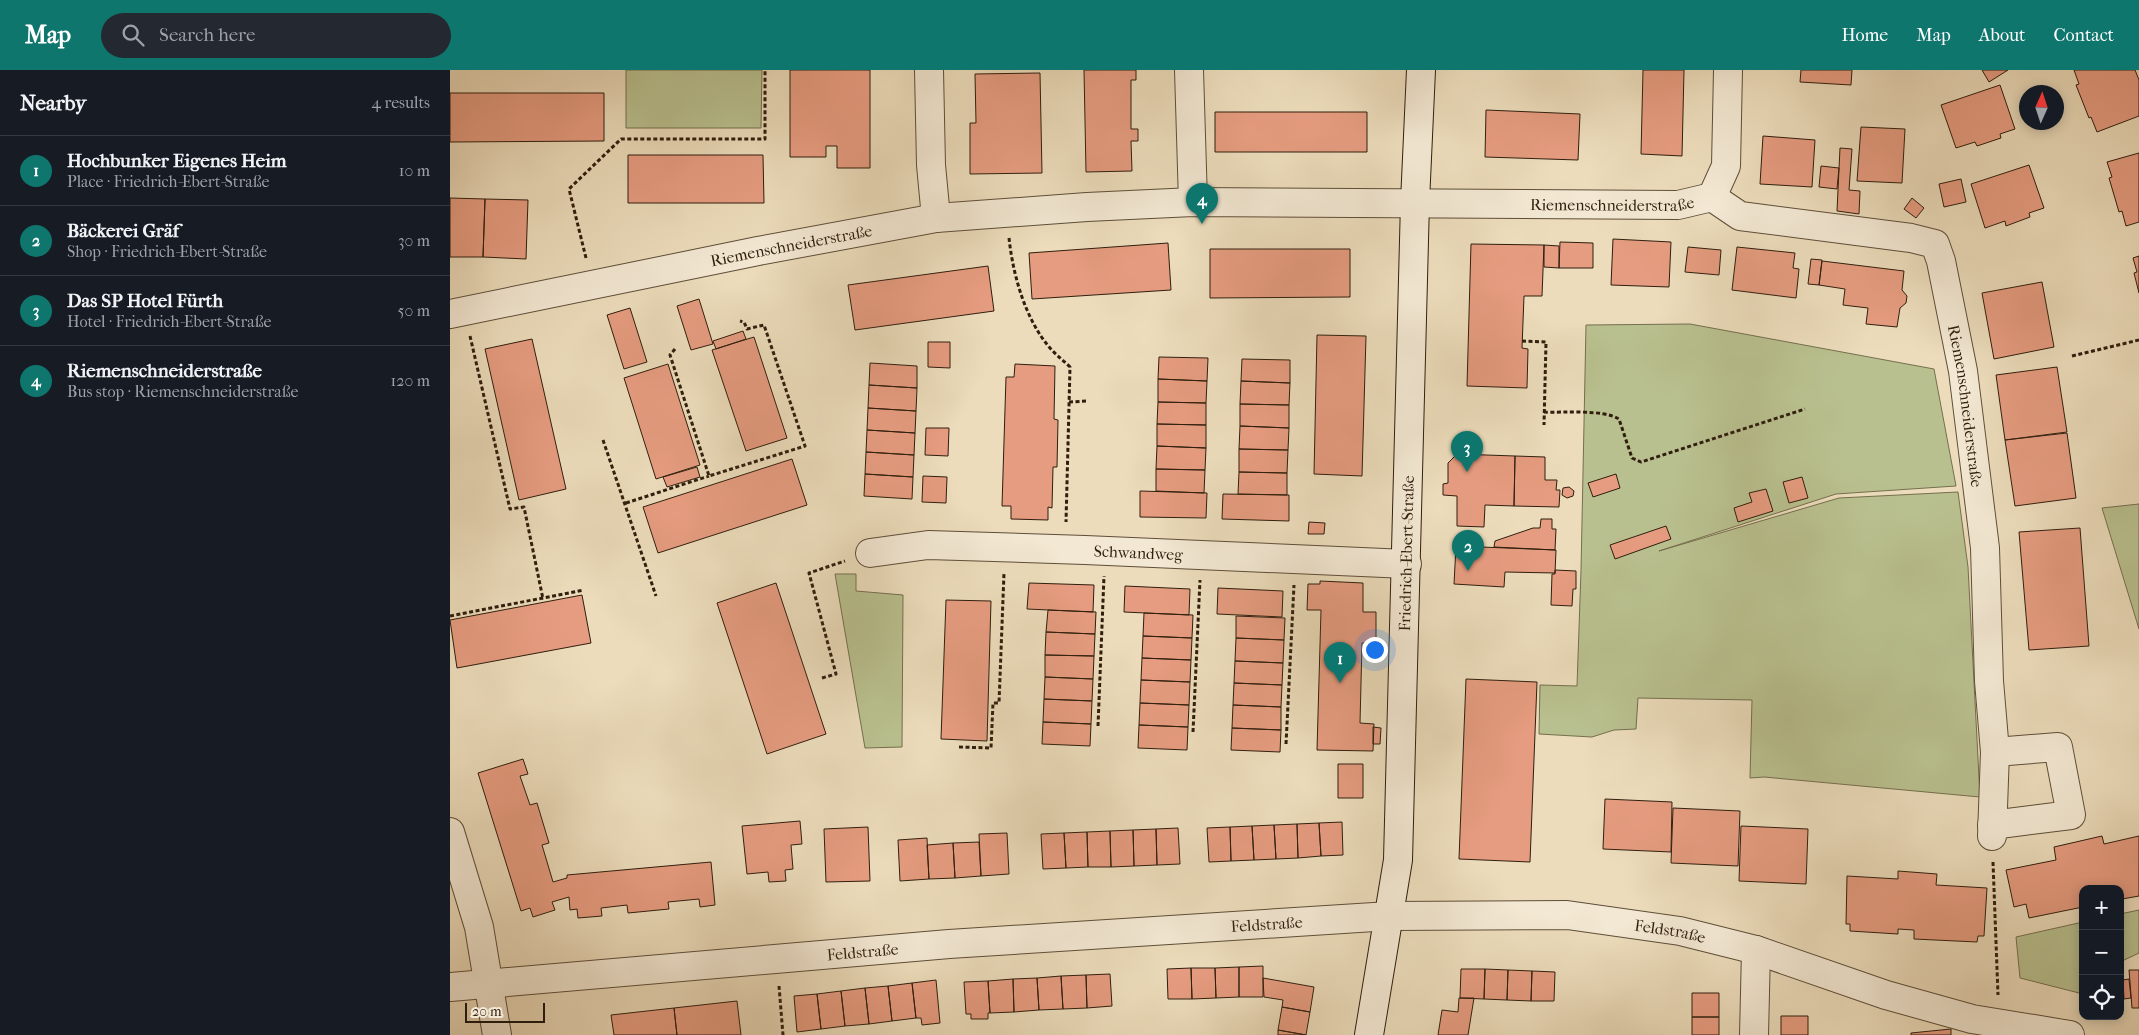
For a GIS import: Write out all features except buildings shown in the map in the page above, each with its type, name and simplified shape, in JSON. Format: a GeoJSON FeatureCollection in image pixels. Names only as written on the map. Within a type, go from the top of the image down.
{"type":"FeatureCollection","features":[{"type":"Feature","properties":{"kind":"street"},"geometry":{"type":"LineString","coordinates":[[929,70],[936,218]]}},
{"type":"Feature","properties":{"kind":"street"},"geometry":{"type":"LineString","coordinates":[[1189,70],[1193,202]]}},
{"type":"Feature","properties":{"kind":"street","name":"Friedrich-Ebert-Straße"},"geometry":{"type":"LineString","coordinates":[[1369,1035],[1390,916],[1398,850],[1407,564],[1414,202],[1421,70]]}},
{"type":"Feature","properties":{"kind":"street"},"geometry":{"type":"LineString","coordinates":[[1712,197],[1726,166],[1728,70]]}},
{"type":"Feature","properties":{"kind":"street","name":"Riemenschneiderstraße"},"geometry":{"type":"LineString","coordinates":[[457,313],[936,218],[1193,202],[1678,205],[1712,197],[1740,216],[1912,238],[1935,244],[1941,261],[1963,371],[1985,548],[1989,681],[1995,752],[1992,831]]}},
{"type":"Feature","properties":{"kind":"street","name":"Schwandweg"},"geometry":{"type":"LineString","coordinates":[[870,553],[928,545],[1407,564]]}},
{"type":"Feature","properties":{"kind":"street"},"geometry":{"type":"LineString","coordinates":[[1992,831],[2071,815],[2058,747],[1995,752]]}},
{"type":"Feature","properties":{"kind":"street"},"geometry":{"type":"LineString","coordinates":[[450,832],[479,927],[497,1035]]}},
{"type":"Feature","properties":{"kind":"street","name":"Feldstraße"},"geometry":{"type":"LineString","coordinates":[[450,987],[949,944],[1390,916],[1567,915],[1680,930],[1756,950],[1973,1027],[1998,1023],[2070,1035]]}},
{"type":"Feature","properties":{"kind":"street"},"geometry":{"type":"LineString","coordinates":[[1754,1035],[1756,950]]}},
{"type":"Feature","properties":{"kind":"path"},"geometry":{"type":"LineString","coordinates":[[592,285],[569,189],[621,139],[766,139],[765,70]]}},
{"type":"Feature","properties":{"kind":"path"},"geometry":{"type":"LineString","coordinates":[[1006,213],[1012,261],[1035,327],[1050,348],[1070,367],[1066,549]]}},
{"type":"Feature","properties":{"kind":"path"},"geometry":{"type":"LineString","coordinates":[[457,313],[510,509],[524,508],[543,599]]}},
{"type":"Feature","properties":{"kind":"path"},"geometry":{"type":"LineString","coordinates":[[626,503],[805,446],[764,325],[747,329],[744,322],[740,321]]}},
{"type":"Feature","properties":{"kind":"path"},"geometry":{"type":"LineString","coordinates":[[2072,356],[2139,340]]}},
{"type":"Feature","properties":{"kind":"path"},"geometry":{"type":"LineString","coordinates":[[1522,341],[1546,342],[1544,425]]}},
{"type":"Feature","properties":{"kind":"path"},"geometry":{"type":"LineString","coordinates":[[675,349],[670,355],[709,476]]}},
{"type":"Feature","properties":{"kind":"path"},"geometry":{"type":"LineString","coordinates":[[1069,402],[1088,401]]}},
{"type":"Feature","properties":{"kind":"path"},"geometry":{"type":"LineString","coordinates":[[1544,412],[1615,416],[1619,419],[1632,458],[1640,462],[1805,409]]}},
{"type":"Feature","properties":{"kind":"path"},"geometry":{"type":"LineString","coordinates":[[603,440],[626,503],[656,596]]}},
{"type":"Feature","properties":{"kind":"path"},"geometry":{"type":"LineString","coordinates":[[958,747],[991,748],[992,703],[999,703],[1005,547]]}},
{"type":"Feature","properties":{"kind":"path"},"geometry":{"type":"LineString","coordinates":[[1098,726],[1105,551]]}},
{"type":"Feature","properties":{"kind":"path"},"geometry":{"type":"LineString","coordinates":[[822,678],[836,674],[809,573],[870,553]]}},
{"type":"Feature","properties":{"kind":"path"},"geometry":{"type":"LineString","coordinates":[[1193,732],[1201,555]]}},
{"type":"Feature","properties":{"kind":"path"},"geometry":{"type":"LineString","coordinates":[[1286,744],[1295,559]]}},
{"type":"Feature","properties":{"kind":"path"},"geometry":{"type":"LineString","coordinates":[[450,616],[584,590]]}},
{"type":"Feature","properties":{"kind":"path"},"geometry":{"type":"LineString","coordinates":[[1992,831],[1998,1023]]}},
{"type":"Feature","properties":{"kind":"path"},"geometry":{"type":"LineString","coordinates":[[776,958],[784,1035]]}},
{"type":"Feature","properties":{"kind":"green space"},"geometry":{"type":"Polygon","coordinates":[[[626,70],[762,70],[761,128],[626,128],[626,70]]]}},
{"type":"Feature","properties":{"kind":"green space"},"geometry":{"type":"Polygon","coordinates":[[[1690,324],[1934,369],[1956,486],[1836,494],[1659,551],[1839,498],[1958,492],[1968,567],[1980,797],[1764,777],[1750,778],[1752,700],[1638,698],[1636,729],[1614,730],[1592,737],[1539,734],[1540,685],[1577,686],[1586,325],[1690,324]]]}},
{"type":"Feature","properties":{"kind":"green space"},"geometry":{"type":"Polygon","coordinates":[[[2139,504],[2139,629],[2102,508],[2139,504]]]}},
{"type":"Feature","properties":{"kind":"green space"},"geometry":{"type":"Polygon","coordinates":[[[835,574],[856,574],[856,591],[903,595],[902,747],[865,748],[835,574]]]}},
{"type":"Feature","properties":{"kind":"green space"},"geometry":{"type":"Polygon","coordinates":[[[2139,910],[2139,953],[2124,960],[2124,930],[2124,913],[2139,910]]]}},
{"type":"Feature","properties":{"kind":"green space"},"geometry":{"type":"Polygon","coordinates":[[[2079,923],[2079,993],[2020,978],[2016,937],[2079,923]]]}},
{"type":"Feature","properties":{"kind":"place","name":"Riemenschneiderstraße"},"geometry":{"type":"Point","coordinates":[1202,224]}},
{"type":"Feature","properties":{"kind":"place","name":"Das SP Hotel Fürth"},"geometry":{"type":"Point","coordinates":[1467,472]}},
{"type":"Feature","properties":{"kind":"place","name":"Bäckerei Gräf"},"geometry":{"type":"Point","coordinates":[1468,571]}},
{"type":"Feature","properties":{"kind":"place","name":"Hochbunker Eigenes Heim"},"geometry":{"type":"Point","coordinates":[1340,683]}}]}
